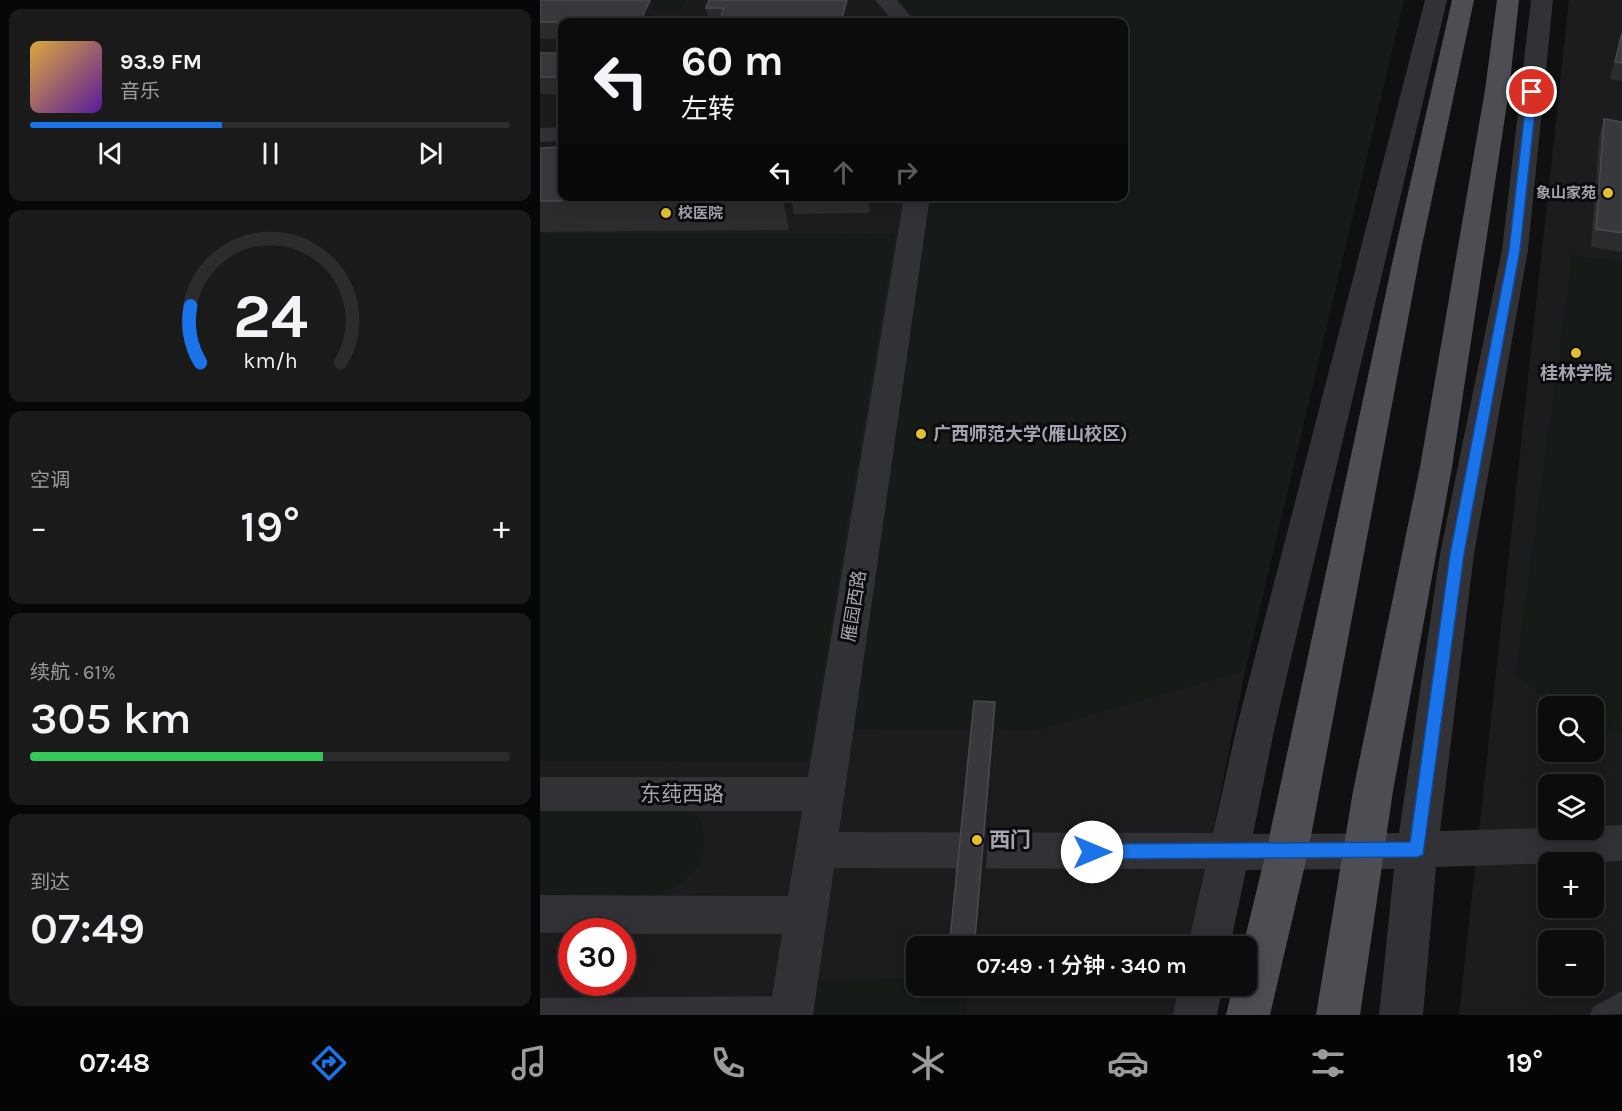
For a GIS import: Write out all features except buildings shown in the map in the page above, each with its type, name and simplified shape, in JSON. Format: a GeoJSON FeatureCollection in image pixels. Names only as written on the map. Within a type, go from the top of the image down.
{"type":"FeatureCollection","features":[{"type":"Feature","properties":{"kind":"main road"},"geometry":{"type":"LineString","coordinates":[[1248,1015],[1287,852],[1408,250],[1436,135],[1463,0]]}},
{"type":"Feature","properties":{"kind":"main road"},"geometry":{"type":"LineString","coordinates":[[1338,1015],[1363,852],[1436,467],[1497,90],[1508,0]]}},
{"type":"Feature","properties":{"kind":"street"},"geometry":{"type":"LineString","coordinates":[[886,0],[901,18]]}},
{"type":"Feature","properties":{"kind":"street"},"geometry":{"type":"LineString","coordinates":[[1211,936],[1256,726],[1436,0]]}},
{"type":"Feature","properties":{"kind":"street"},"geometry":{"type":"LineString","coordinates":[[1401,1015],[1417,850],[1457,554],[1515,250],[1542,0]]}},
{"type":"Feature","properties":{"kind":"street"},"geometry":{"type":"LineString","coordinates":[[540,135],[558,134]]}},
{"type":"Feature","properties":{"kind":"street","name":"雁园西路"},"geometry":{"type":"LineString","coordinates":[[792,1011],[916,201]]}},
{"type":"Feature","properties":{"kind":"street","name":"东莼西路"},"geometry":{"type":"LineString","coordinates":[[540,794],[825,794]]}},
{"type":"Feature","properties":{"kind":"street"},"geometry":{"type":"LineString","coordinates":[[817,850],[1363,852],[1622,843]]}},
{"type":"Feature","properties":{"kind":"street"},"geometry":{"type":"LineString","coordinates":[[540,914],[807,915]]}},
{"type":"Feature","properties":{"kind":"street"},"geometry":{"type":"LineString","coordinates":[[1195,1015],[1199,996]]}},
{"type":"Feature","properties":{"kind":"lane"},"geometry":{"type":"LineString","coordinates":[[1601,1015],[1622,1002]]}},
{"type":"Feature","properties":{"kind":"lane"},"geometry":{"type":"LineString","coordinates":[[540,1009],[792,1011]]}},
{"type":"Feature","properties":{"kind":"shaded area","name":"广西师范大学(雁山校区)"},"geometry":{"type":"Polygon","coordinates":[[[540,0],[1404,0],[1245,671],[1192,936],[906,936],[906,996],[1179,996],[1174,1015],[540,1015],[540,0]]]}},
{"type":"Feature","properties":{"kind":"shaded area"},"geometry":{"type":"Polygon","coordinates":[[[648,0],[685,0],[681,10],[643,11],[648,0]]]}},
{"type":"Feature","properties":{"kind":"shaded area"},"geometry":{"type":"Polygon","coordinates":[[[886,0],[1404,0],[1245,671],[1035,731],[835,729],[916,201],[1128,201],[1128,18],[902,18],[886,0]]]}},
{"type":"Feature","properties":{"kind":"shaded area","name":"桂林学院"},"geometry":{"type":"Polygon","coordinates":[[[1569,0],[1622,0],[1622,1015],[1459,1015],[1569,0]]]}},
{"type":"Feature","properties":{"kind":"shaded area"},"geometry":{"type":"Polygon","coordinates":[[[895,233],[808,762],[540,761],[540,234],[895,233]]]}},
{"type":"Feature","properties":{"kind":"shaded area"},"geometry":{"type":"Polygon","coordinates":[[[1572,255],[1622,262],[1622,732],[1604,732],[1604,696],[1544,696],[1515,676],[1572,255]]]}},
{"type":"Feature","properties":{"kind":"shaded area"},"geometry":{"type":"Polygon","coordinates":[[[540,806],[677,806],[698,816],[703,827],[705,847],[698,867],[682,883],[657,896],[540,895],[540,806]]]}},
{"type":"Feature","properties":{"kind":"shaded area"},"geometry":{"type":"Polygon","coordinates":[[[906,979],[906,996],[967,996],[966,1015],[791,1015],[796,981],[906,979]]]}},
{"type":"Feature","properties":{"kind":"place","name":"象山家苑"},"geometry":{"type":"Point","coordinates":[1608,193]}},
{"type":"Feature","properties":{"kind":"place","name":"校医院"},"geometry":{"type":"Point","coordinates":[666,213]}},
{"type":"Feature","properties":{"kind":"place","name":"桂林学院"},"geometry":{"type":"Point","coordinates":[1576,353]}},
{"type":"Feature","properties":{"kind":"place","name":"广西师范大学(雁山校区)"},"geometry":{"type":"Point","coordinates":[921,434]}},
{"type":"Feature","properties":{"kind":"place","name":"西门"},"geometry":{"type":"Point","coordinates":[977,840]}},
{"type":"Feature","properties":{"kind":"route"},"geometry":{"type":"LineString","coordinates":[[1092,852],[1417,850],[1457,554],[1515,250],[1532,92]]}}]}
